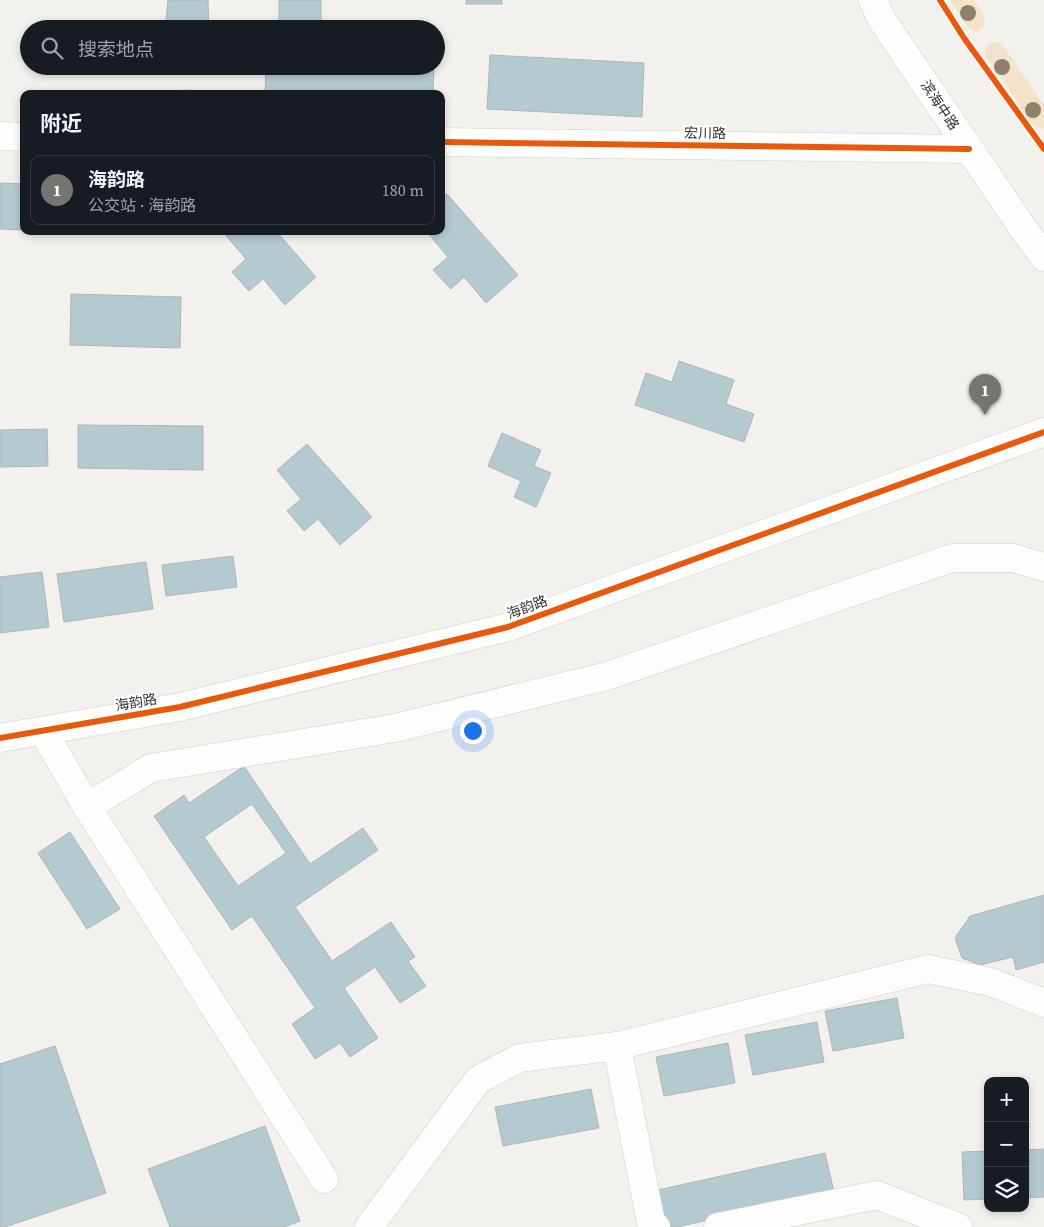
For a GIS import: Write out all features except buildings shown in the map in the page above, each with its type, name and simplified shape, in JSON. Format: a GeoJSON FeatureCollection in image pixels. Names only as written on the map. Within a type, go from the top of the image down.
{"type":"FeatureCollection","features":[{"type":"Feature","properties":{"kind":"street","name":"滨海中路"},"geometry":{"type":"LineString","coordinates":[[872,0],[882,20],[1044,257]]}},
{"type":"Feature","properties":{"kind":"street"},"geometry":{"type":"LineString","coordinates":[[0,136],[20,137]]}},
{"type":"Feature","properties":{"kind":"street","name":"宏川路"},"geometry":{"type":"LineString","coordinates":[[445,142],[969,149]]}},
{"type":"Feature","properties":{"kind":"street","name":"海韵路"},"geometry":{"type":"LineString","coordinates":[[0,738],[180,708],[508,627],[1044,432]]}},
{"type":"Feature","properties":{"kind":"street"},"geometry":{"type":"LineString","coordinates":[[87,807],[151,768],[395,728],[607,676],[952,558],[1013,558],[1044,567]]}},
{"type":"Feature","properties":{"kind":"street"},"geometry":{"type":"LineString","coordinates":[[43,730],[87,807],[324,1179]]}},
{"type":"Feature","properties":{"kind":"street"},"geometry":{"type":"LineString","coordinates":[[369,1227],[478,1080],[519,1058],[617,1046],[928,969],[991,982],[1044,1003]]}},
{"type":"Feature","properties":{"kind":"street"},"geometry":{"type":"LineString","coordinates":[[617,1046],[651,1223],[656,1227]]}},
{"type":"Feature","properties":{"kind":"street"},"geometry":{"type":"LineString","coordinates":[[718,1227],[877,1195],[958,1227]]}},
{"type":"Feature","properties":{"kind":"shaded area"},"geometry":{"type":"Polygon","coordinates":[[[950,0],[974,0],[984,17],[984,25],[977,32],[970,30],[950,0]]]}},
{"type":"Feature","properties":{"kind":"shaded area"},"geometry":{"type":"Polygon","coordinates":[[[993,42],[1004,47],[1044,105],[1044,128],[1040,129],[1033,125],[985,55],[985,49],[993,42]]]}},
{"type":"Feature","properties":{"kind":"cycle path"},"geometry":{"type":"LineString","coordinates":[[940,0],[964,38],[1044,149]]}},
{"type":"Feature","properties":{"kind":"cycle path"},"geometry":{"type":"LineString","coordinates":[[445,142],[969,149]]}},
{"type":"Feature","properties":{"kind":"cycle path"},"geometry":{"type":"LineString","coordinates":[[0,738],[180,707],[508,627],[1044,432]]}},
{"type":"Feature","properties":{"kind":"place","name":"海韵路"},"geometry":{"type":"Point","coordinates":[985,415]}}]}
